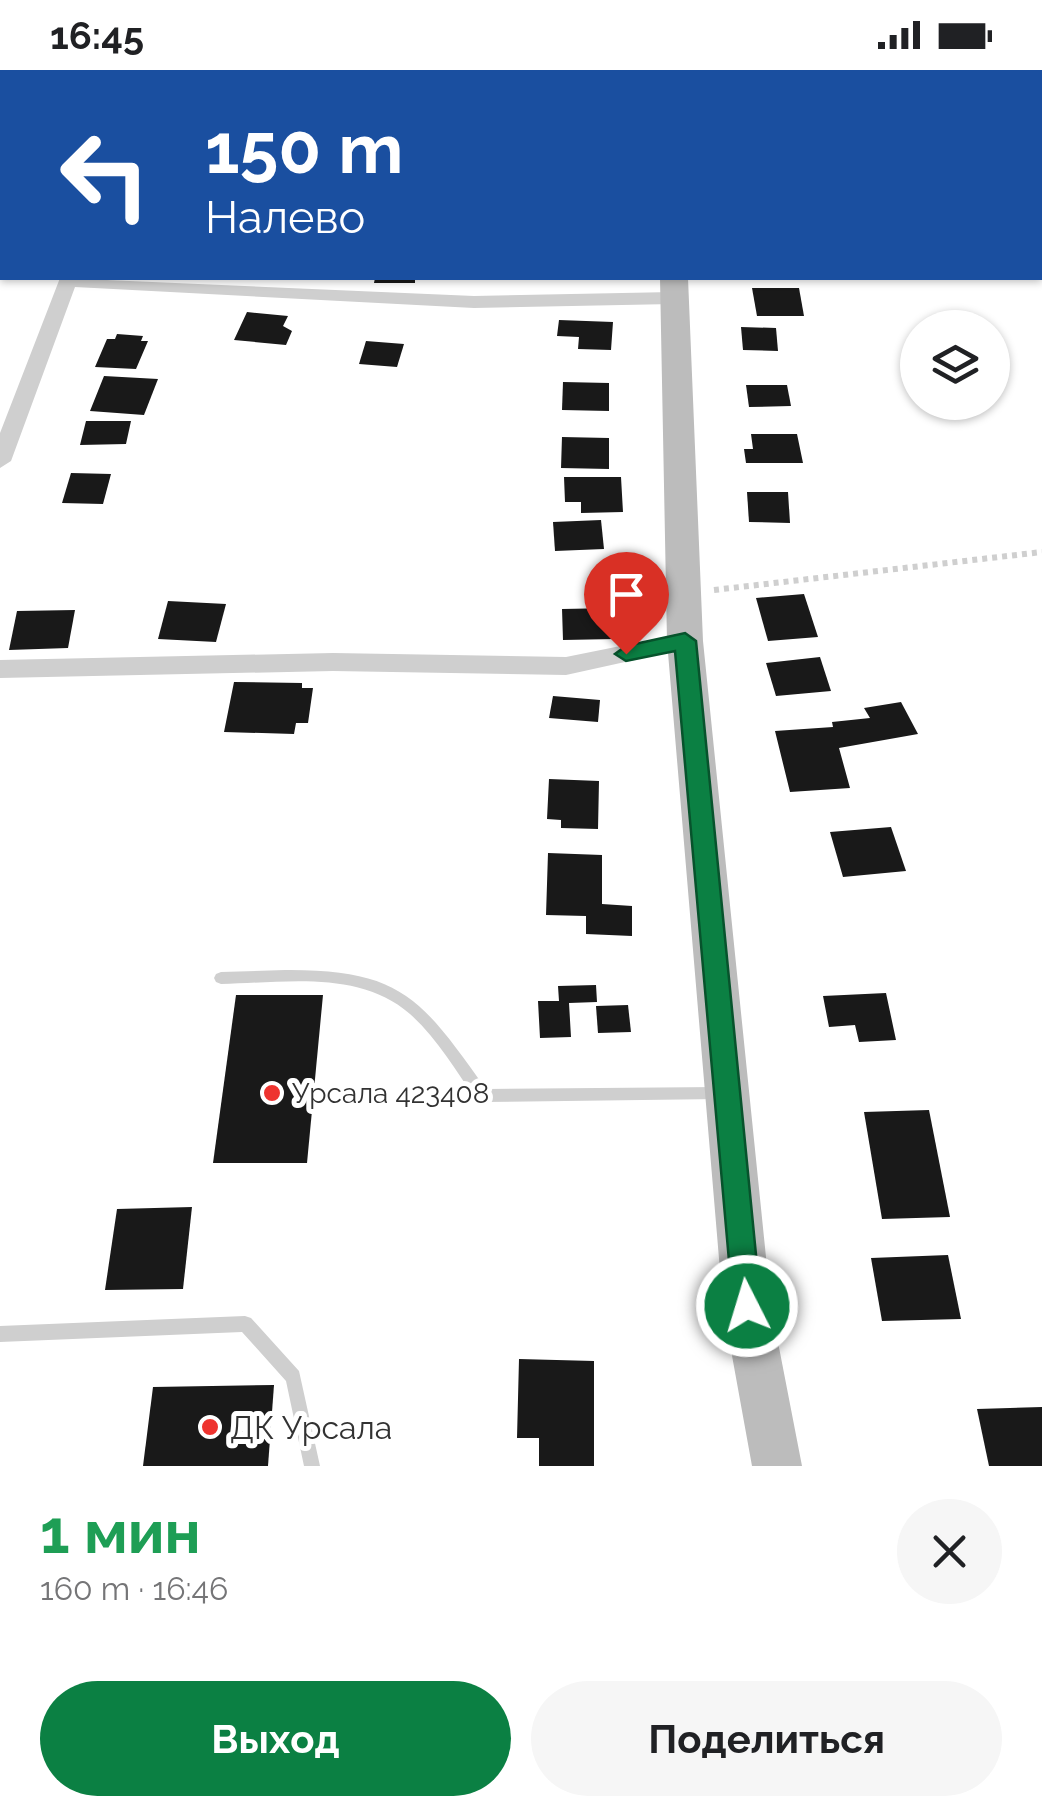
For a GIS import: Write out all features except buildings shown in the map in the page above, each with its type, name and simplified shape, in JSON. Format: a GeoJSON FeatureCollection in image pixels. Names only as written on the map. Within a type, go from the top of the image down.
{"type":"FeatureCollection","features":[{"type":"Feature","properties":{"kind":"street"},"geometry":{"type":"LineString","coordinates":[[0,461],[68,280]]}},
{"type":"Feature","properties":{"kind":"street"},"geometry":{"type":"LineString","coordinates":[[80,280],[233,293],[474,302],[674,288],[685,641],[747,1306],[778,1466]]}},
{"type":"Feature","properties":{"kind":"street"},"geometry":{"type":"LineString","coordinates":[[0,670],[314,662],[566,666],[685,641]]}},
{"type":"Feature","properties":{"kind":"lane"},"geometry":{"type":"LineString","coordinates":[[222,978],[333,977],[393,993],[427,1022],[482,1096],[727,1093]]}},
{"type":"Feature","properties":{"kind":"lane"},"geometry":{"type":"LineString","coordinates":[[0,1334],[245,1324],[293,1377],[312,1466]]}},
{"type":"Feature","properties":{"kind":"path"},"geometry":{"type":"LineString","coordinates":[[683,594],[1042,552]]}},
{"type":"Feature","properties":{"kind":"place","name":"Урсала 423408"},"geometry":{"type":"Point","coordinates":[272,1093]}},
{"type":"Feature","properties":{"kind":"place","name":"ДК Урсала"},"geometry":{"type":"Point","coordinates":[210,1427]}},
{"type":"Feature","properties":{"kind":"route"},"geometry":{"type":"LineString","coordinates":[[626,654],[685,641],[747,1306]]}}]}
